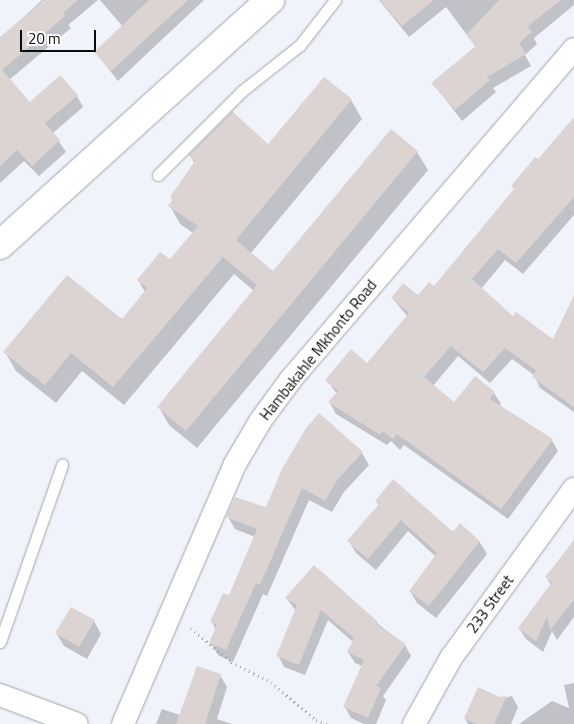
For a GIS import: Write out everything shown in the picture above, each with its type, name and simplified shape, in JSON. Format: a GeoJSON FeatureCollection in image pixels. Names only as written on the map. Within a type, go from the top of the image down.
{"type":"FeatureCollection","features":[{"type":"Feature","properties":{"kind":"street"},"geometry":{"type":"LineString","coordinates":[[0,245],[270,0]]}},
{"type":"Feature","properties":{"kind":"street","name":"Hambakahle Mkhonto Road"},"geometry":{"type":"LineString","coordinates":[[122,724],[235,464],[261,420],[292,378],[574,49]]}},
{"type":"Feature","properties":{"kind":"street","name":"233 Street"},"geometry":{"type":"LineString","coordinates":[[414,724],[429,693],[451,658],[574,489]]}},
{"type":"Feature","properties":{"kind":"street"},"geometry":{"type":"LineString","coordinates":[[0,694],[77,724]]}},
{"type":"Feature","properties":{"kind":"lane"},"geometry":{"type":"LineString","coordinates":[[158,175],[242,91],[300,45],[334,0]]}},
{"type":"Feature","properties":{"kind":"lane"},"geometry":{"type":"LineString","coordinates":[[0,642],[62,465]]}},
{"type":"Feature","properties":{"kind":"path"},"geometry":{"type":"LineString","coordinates":[[169,614],[220,650],[230,662],[271,682],[311,716],[327,724]]}},
{"type":"Feature","properties":{"kind":"building"},"geometry":{"type":"Polygon","coordinates":[[[44,0],[78,0],[63,13],[65,16],[2,70],[30,102],[60,75],[78,95],[45,123],[60,140],[32,166],[17,150],[0,166],[0,37],[44,0]]]}},
{"type":"Feature","properties":{"kind":"building"},"geometry":{"type":"Polygon","coordinates":[[[149,0],[188,0],[111,71],[94,52],[149,0]]]}},
{"type":"Feature","properties":{"kind":"building"},"geometry":{"type":"Polygon","coordinates":[[[380,0],[434,0],[402,26],[380,0]]]}},
{"type":"Feature","properties":{"kind":"building"},"geometry":{"type":"Polygon","coordinates":[[[499,0],[561,0],[528,26],[532,32],[519,43],[526,54],[487,77],[490,80],[455,110],[431,83],[476,46],[467,34],[499,0]]]}},
{"type":"Feature","properties":{"kind":"building"},"geometry":{"type":"Polygon","coordinates":[[[324,77],[352,99],[236,240],[273,271],[391,129],[418,151],[186,431],[157,407],[257,285],[223,257],[113,387],[71,353],[45,385],[3,352],[67,275],[122,319],[147,288],[137,280],[160,252],[170,259],[198,226],[168,206],[173,199],[170,197],[195,161],[188,155],[232,111],[268,144],[324,77]]]}},
{"type":"Feature","properties":{"kind":"building"},"geometry":{"type":"Polygon","coordinates":[[[574,117],[574,197],[516,263],[498,249],[472,279],[513,316],[516,312],[553,339],[574,295],[574,407],[532,377],[536,370],[505,348],[483,372],[451,346],[424,377],[454,402],[475,376],[495,392],[490,399],[553,439],[501,509],[397,434],[393,439],[383,431],[380,435],[328,402],[338,391],[325,380],[351,349],[367,363],[409,313],[391,298],[403,283],[418,295],[429,282],[434,286],[514,189],[511,186],[535,157],[538,159],[574,117]]]}},
{"type":"Feature","properties":{"kind":"building"},"geometry":{"type":"Polygon","coordinates":[[[319,413],[363,452],[337,480],[325,501],[302,488],[260,585],[256,583],[226,650],[209,643],[217,625],[210,622],[223,593],[229,595],[257,529],[226,517],[235,497],[266,507],[282,469],[306,428],[319,413]]]}},
{"type":"Feature","properties":{"kind":"building"},"geometry":{"type":"Polygon","coordinates":[[[393,479],[453,532],[460,523],[480,541],[429,606],[409,591],[437,553],[401,520],[368,559],[347,541],[379,504],[375,501],[393,479]]]}},
{"type":"Feature","properties":{"kind":"building"},"geometry":{"type":"Polygon","coordinates":[[[574,541],[574,600],[550,630],[547,617],[536,641],[518,628],[552,582],[545,577],[574,541]]]}},
{"type":"Feature","properties":{"kind":"building"},"geometry":{"type":"Polygon","coordinates":[[[314,565],[378,622],[376,624],[406,644],[376,686],[381,688],[368,718],[343,707],[364,660],[347,652],[354,638],[321,610],[299,665],[276,656],[297,605],[285,598],[314,565]]]}},
{"type":"Feature","properties":{"kind":"building"},"geometry":{"type":"Polygon","coordinates":[[[71,607],[95,620],[79,647],[55,633],[71,607]]]}},
{"type":"Feature","properties":{"kind":"building"},"geometry":{"type":"Polygon","coordinates":[[[197,666],[221,674],[205,724],[176,724],[197,666]]]}},
{"type":"Feature","properties":{"kind":"building"},"geometry":{"type":"Polygon","coordinates":[[[478,687],[500,697],[507,696],[494,724],[476,724],[464,718],[478,687]]]}}]}
